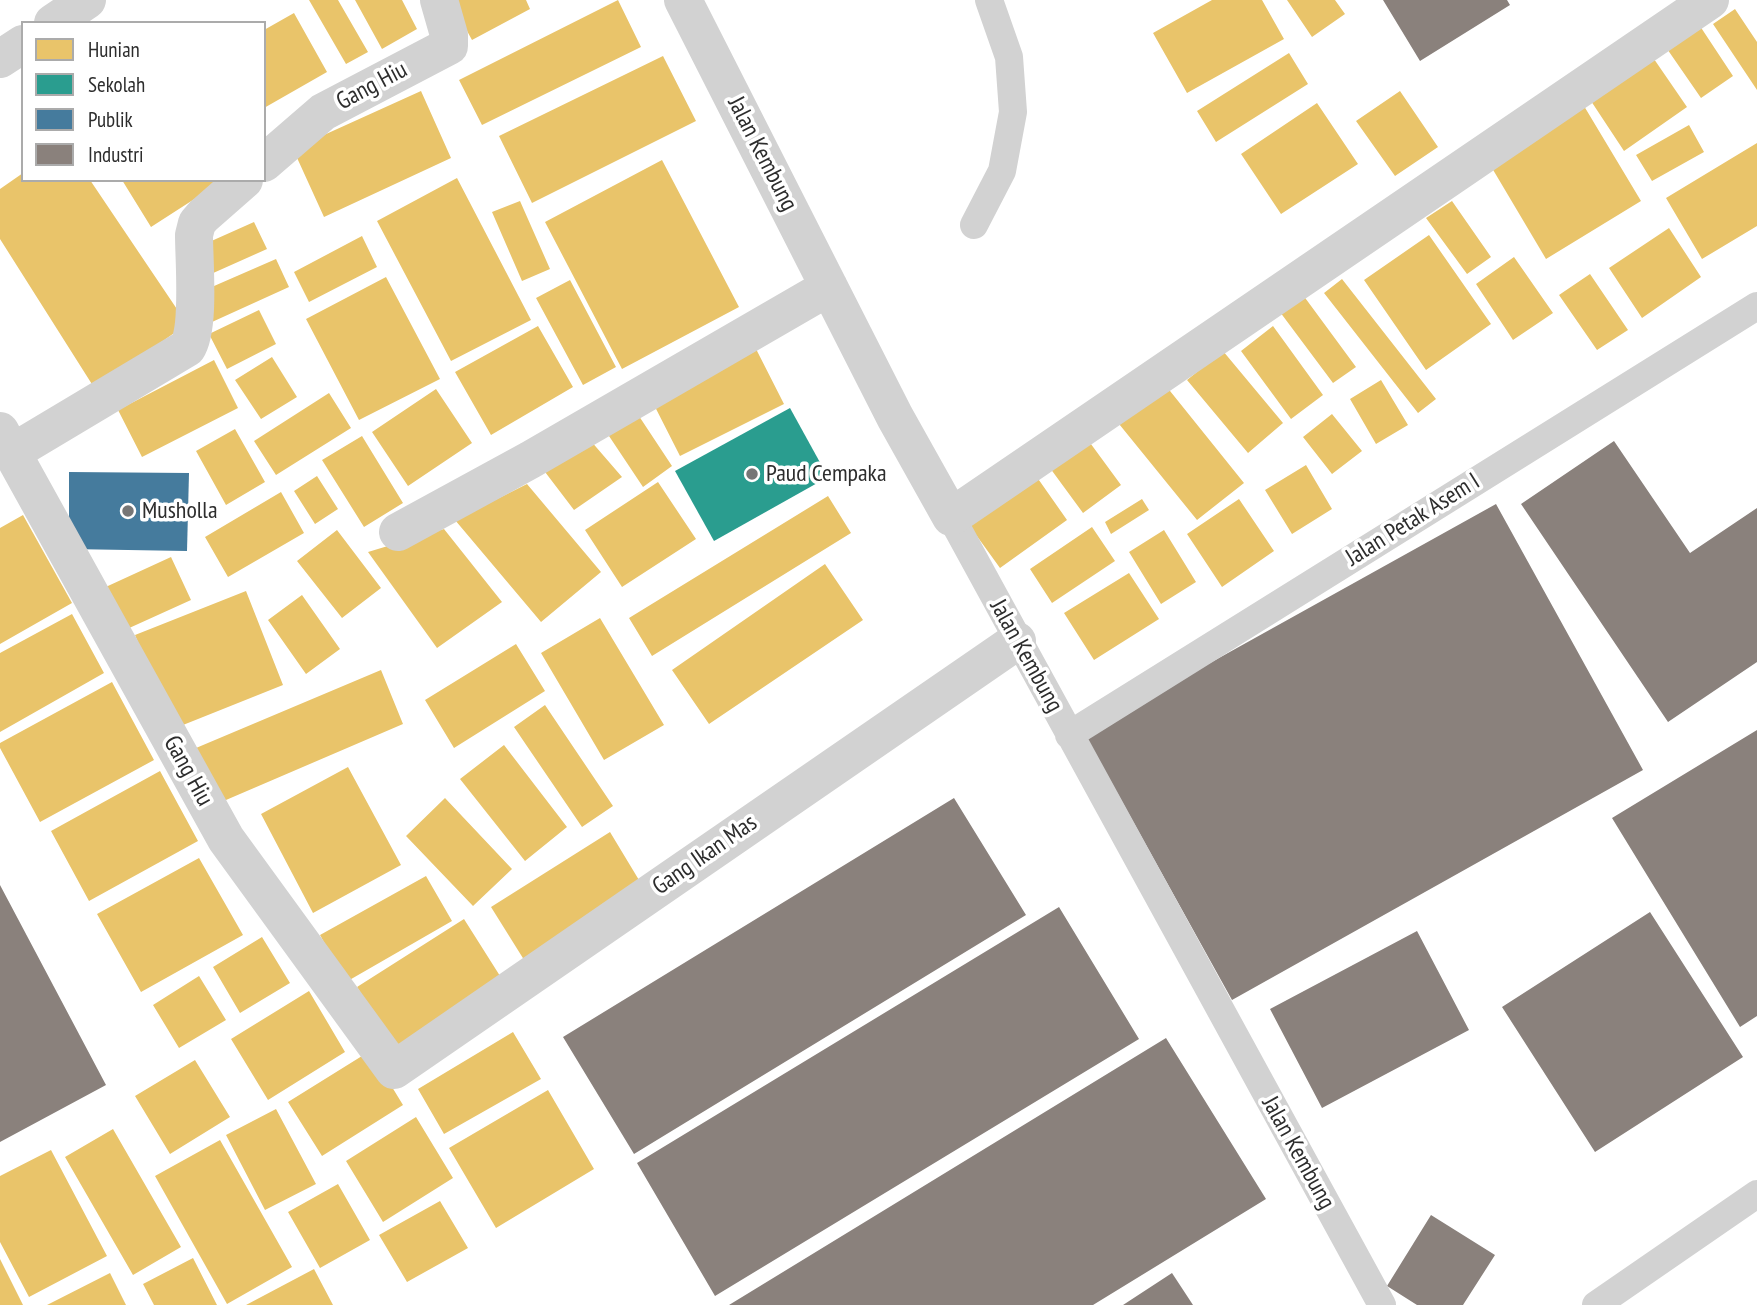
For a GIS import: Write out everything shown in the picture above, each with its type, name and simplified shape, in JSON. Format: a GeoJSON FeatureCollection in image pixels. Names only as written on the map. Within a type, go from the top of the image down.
{"type":"FeatureCollection","features":[{"type":"Feature","properties":{"kind":"street"},"geometry":{"type":"LineString","coordinates":[[56,21],[87,0]]}},
{"type":"Feature","properties":{"kind":"street","name":"Gang Hiu"},"geometry":{"type":"LineString","coordinates":[[266,161],[323,112],[449,46],[449,35],[439,0]]}},
{"type":"Feature","properties":{"kind":"street","name":"Jalan Kembung"},"geometry":{"type":"LineString","coordinates":[[683,0],[895,417],[951,517]]}},
{"type":"Feature","properties":{"kind":"street"},"geometry":{"type":"LineString","coordinates":[[951,517],[1710,0]]}},
{"type":"Feature","properties":{"kind":"street"},"geometry":{"type":"LineString","coordinates":[[0,59],[21,45]]}},
{"type":"Feature","properties":{"kind":"street","name":"Gang Hiu"},"geometry":{"type":"LineString","coordinates":[[242,182],[197,223],[194,235],[194,326],[192,341],[187,348],[6,442],[226,839],[394,1070]]}},
{"type":"Feature","properties":{"kind":"street"},"geometry":{"type":"LineString","coordinates":[[398,532],[530,460],[829,287]]}},
{"type":"Feature","properties":{"kind":"street","name":"Gang Ikan Mas"},"geometry":{"type":"LineString","coordinates":[[394,1070],[1017,641]]}},
{"type":"Feature","properties":{"kind":"lane"},"geometry":{"type":"LineString","coordinates":[[974,225],[1002,171],[1013,112],[1009,57],[989,0]]}},
{"type":"Feature","properties":{"kind":"lane","name":"Jalan Petak Asem I"},"geometry":{"type":"LineString","coordinates":[[1069,735],[1757,306]]}},
{"type":"Feature","properties":{"kind":"lane","name":"Jalan Kembung"},"geometry":{"type":"LineString","coordinates":[[951,517],[1382,1305]]}},
{"type":"Feature","properties":{"kind":"lane"},"geometry":{"type":"LineString","coordinates":[[1596,1305],[1757,1194]]}},
{"type":"Feature","properties":{"kind":"building: Hunian"},"geometry":{"type":"Polygon","coordinates":[[[309,0],[338,0],[368,52],[346,64],[309,0]]]}},
{"type":"Feature","properties":{"kind":"building: Hunian"},"geometry":{"type":"Polygon","coordinates":[[[355,0],[402,0],[417,29],[382,49],[355,0]]]}},
{"type":"Feature","properties":{"kind":"building: Hunian"},"geometry":{"type":"Polygon","coordinates":[[[450,0],[526,0],[530,9],[472,40],[450,0]]]}},
{"type":"Feature","properties":{"kind":"building: Hunian"},"geometry":{"type":"Polygon","coordinates":[[[618,0],[641,47],[482,125],[459,80],[618,0]]]}},
{"type":"Feature","properties":{"kind":"building: Hunian"},"geometry":{"type":"Polygon","coordinates":[[[1212,0],[1262,0],[1284,39],[1187,93],[1153,33],[1212,0]]]}},
{"type":"Feature","properties":{"kind":"building: Hunian"},"geometry":{"type":"Polygon","coordinates":[[[1287,0],[1335,0],[1345,14],[1312,37],[1287,0]]]}},
{"type":"Feature","properties":{"kind":"building: Hunian"},"geometry":{"type":"Polygon","coordinates":[[[1735,9],[1757,42],[1757,90],[1713,24],[1735,9]]]}},
{"type":"Feature","properties":{"kind":"building: Hunian"},"geometry":{"type":"Polygon","coordinates":[[[294,13],[327,72],[266,107],[266,29],[294,13]]]}},
{"type":"Feature","properties":{"kind":"building: Hunian"},"geometry":{"type":"Polygon","coordinates":[[[1696,20],[1733,76],[1701,98],[1663,43],[1696,20]]]}},
{"type":"Feature","properties":{"kind":"building: Hunian"},"geometry":{"type":"Polygon","coordinates":[[[1289,53],[1308,84],[1216,142],[1197,111],[1289,53]]]}},
{"type":"Feature","properties":{"kind":"building: Hunian"},"geometry":{"type":"Polygon","coordinates":[[[663,56],[696,121],[532,203],[499,136],[663,56]]]}},
{"type":"Feature","properties":{"kind":"building: Hunian"},"geometry":{"type":"Polygon","coordinates":[[[1654,59],[1687,107],[1624,151],[1591,101],[1654,59]]]}},
{"type":"Feature","properties":{"kind":"building: Hunian"},"geometry":{"type":"Polygon","coordinates":[[[421,91],[451,158],[324,217],[293,149],[421,91]]]}},
{"type":"Feature","properties":{"kind":"building: Hunian"},"geometry":{"type":"Polygon","coordinates":[[[1400,91],[1438,147],[1395,176],[1356,121],[1400,91]]]}},
{"type":"Feature","properties":{"kind":"building: Hunian"},"geometry":{"type":"Polygon","coordinates":[[[1317,103],[1358,164],[1281,214],[1241,154],[1317,103]]]}},
{"type":"Feature","properties":{"kind":"building: Hunian"},"geometry":{"type":"Polygon","coordinates":[[[1584,106],[1641,201],[1546,259],[1489,163],[1584,106]]]}},
{"type":"Feature","properties":{"kind":"building: Hunian"},"geometry":{"type":"Polygon","coordinates":[[[1689,125],[1704,152],[1652,181],[1636,155],[1689,125]]]}},
{"type":"Feature","properties":{"kind":"building: Hunian"},"geometry":{"type":"Polygon","coordinates":[[[1757,143],[1757,226],[1702,259],[1666,198],[1757,143]]]}},
{"type":"Feature","properties":{"kind":"building: Hunian"},"geometry":{"type":"Polygon","coordinates":[[[662,160],[739,307],[622,369],[545,222],[662,160]]]}},
{"type":"Feature","properties":{"kind":"building: Hunian"},"geometry":{"type":"Polygon","coordinates":[[[21,174],[21,182],[91,182],[187,324],[95,389],[0,239],[0,189],[21,174]]]}},
{"type":"Feature","properties":{"kind":"building: Hunian"},"geometry":{"type":"Polygon","coordinates":[[[457,178],[531,320],[451,361],[377,221],[457,178]]]}},
{"type":"Feature","properties":{"kind":"building: Hunian"},"geometry":{"type":"Polygon","coordinates":[[[123,182],[221,182],[151,227],[123,182]]]}},
{"type":"Feature","properties":{"kind":"building: Hunian"},"geometry":{"type":"Polygon","coordinates":[[[520,201],[550,269],[522,281],[492,212],[520,201]]]}},
{"type":"Feature","properties":{"kind":"building: Hunian"},"geometry":{"type":"Polygon","coordinates":[[[1452,201],[1491,257],[1467,274],[1426,218],[1452,201]]]}},
{"type":"Feature","properties":{"kind":"building: Hunian"},"geometry":{"type":"Polygon","coordinates":[[[254,222],[267,249],[211,274],[198,247],[254,222]]]}},
{"type":"Feature","properties":{"kind":"building: Hunian"},"geometry":{"type":"Polygon","coordinates":[[[1669,228],[1701,277],[1642,318],[1609,268],[1669,228]]]}},
{"type":"Feature","properties":{"kind":"building: Hunian"},"geometry":{"type":"Polygon","coordinates":[[[1429,235],[1491,324],[1426,370],[1364,280],[1429,235]]]}},
{"type":"Feature","properties":{"kind":"building: Hunian"},"geometry":{"type":"Polygon","coordinates":[[[362,236],[377,267],[309,302],[294,272],[362,236]]]}},
{"type":"Feature","properties":{"kind":"building: Hunian"},"geometry":{"type":"Polygon","coordinates":[[[1514,257],[1553,313],[1513,340],[1476,284],[1514,257]]]}},
{"type":"Feature","properties":{"kind":"building: Hunian"},"geometry":{"type":"Polygon","coordinates":[[[276,259],[289,287],[212,322],[198,293],[276,259]]]}},
{"type":"Feature","properties":{"kind":"building: Hunian"},"geometry":{"type":"Polygon","coordinates":[[[1590,274],[1628,330],[1597,350],[1559,295],[1590,274]]]}},
{"type":"Feature","properties":{"kind":"building: Hunian"},"geometry":{"type":"Polygon","coordinates":[[[386,277],[440,379],[359,420],[306,319],[386,277]]]}},
{"type":"Feature","properties":{"kind":"building: Hunian"},"geometry":{"type":"Polygon","coordinates":[[[1342,279],[1436,399],[1418,413],[1324,293],[1342,279]]]}},
{"type":"Feature","properties":{"kind":"building: Hunian"},"geometry":{"type":"Polygon","coordinates":[[[570,280],[616,367],[583,385],[536,298],[570,280]]]}},
{"type":"Feature","properties":{"kind":"building: Hunian"},"geometry":{"type":"Polygon","coordinates":[[[1303,295],[1356,367],[1333,383],[1280,312],[1303,295]]]}},
{"type":"Feature","properties":{"kind":"building: Hunian"},"geometry":{"type":"Polygon","coordinates":[[[259,310],[276,344],[227,369],[209,334],[259,310]]]}},
{"type":"Feature","properties":{"kind":"building: Hunian"},"geometry":{"type":"Polygon","coordinates":[[[538,326],[573,387],[491,435],[455,372],[538,326]]]}},
{"type":"Feature","properties":{"kind":"building: Hunian"},"geometry":{"type":"Polygon","coordinates":[[[1273,326],[1323,395],[1291,419],[1241,351],[1273,326]]]}},
{"type":"Feature","properties":{"kind":"building: Hunian"},"geometry":{"type":"Polygon","coordinates":[[[754,345],[784,404],[680,456],[650,397],[754,345]]]}},
{"type":"Feature","properties":{"kind":"building: Hunian"},"geometry":{"type":"Polygon","coordinates":[[[1223,351],[1283,423],[1248,453],[1187,380],[1223,351]]]}},
{"type":"Feature","properties":{"kind":"building: Hunian"},"geometry":{"type":"Polygon","coordinates":[[[272,357],[297,397],[261,419],[235,380],[272,357]]]}},
{"type":"Feature","properties":{"kind":"building: Hunian"},"geometry":{"type":"Polygon","coordinates":[[[214,360],[238,408],[142,457],[118,410],[214,360]]]}},
{"type":"Feature","properties":{"kind":"building: Hunian"},"geometry":{"type":"Polygon","coordinates":[[[1381,380],[1408,425],[1376,444],[1350,399],[1381,380]]]}},
{"type":"Feature","properties":{"kind":"building: Hunian"},"geometry":{"type":"Polygon","coordinates":[[[1162,381],[1244,483],[1197,520],[1115,419],[1162,381]]]}},
{"type":"Feature","properties":{"kind":"building: Hunian"},"geometry":{"type":"Polygon","coordinates":[[[436,389],[472,443],[408,486],[372,432],[436,389]]]}},
{"type":"Feature","properties":{"kind":"building: Hunian"},"geometry":{"type":"Polygon","coordinates":[[[329,393],[351,428],[276,475],[254,441],[329,393]]]}},
{"type":"Feature","properties":{"kind":"building: Hunian"},"geometry":{"type":"Polygon","coordinates":[[[633,407],[672,466],[643,487],[603,427],[633,407]]]}},
{"type":"Feature","properties":{"kind":"building: Hunian"},"geometry":{"type":"Polygon","coordinates":[[[1332,414],[1362,451],[1332,474],[1303,437],[1332,414]]]}},
{"type":"Feature","properties":{"kind":"building: Hunian"},"geometry":{"type":"Polygon","coordinates":[[[235,429],[265,482],[226,505],[196,451],[235,429]]]}},
{"type":"Feature","properties":{"kind":"building: Hunian"},"geometry":{"type":"Polygon","coordinates":[[[362,436],[403,503],[364,527],[322,460],[362,436]]]}},
{"type":"Feature","properties":{"kind":"building: Hunian"},"geometry":{"type":"Polygon","coordinates":[[[590,440],[622,477],[574,510],[542,468],[590,440]]]}},
{"type":"Feature","properties":{"kind":"building: Hunian"},"geometry":{"type":"Polygon","coordinates":[[[1088,440],[1121,485],[1083,513],[1050,468],[1088,440]]]}},
{"type":"Feature","properties":{"kind":"building: Hunian"},"geometry":{"type":"Polygon","coordinates":[[[1306,465],[1332,509],[1292,534],[1265,490],[1306,465]]]}},
{"type":"Feature","properties":{"kind":"building: Hunian"},"geometry":{"type":"Polygon","coordinates":[[[1034,473],[1067,520],[1000,568],[966,521],[1034,473]]]}},
{"type":"Feature","properties":{"kind":"building: Hunian"},"geometry":{"type":"Polygon","coordinates":[[[317,476],[338,509],[315,524],[294,491],[317,476]]]}},
{"type":"Feature","properties":{"kind":"building: Hunian"},"geometry":{"type":"Polygon","coordinates":[[[658,482],[696,539],[622,587],[585,530],[658,482]]]}},
{"type":"Feature","properties":{"kind":"building: Hunian"},"geometry":{"type":"Polygon","coordinates":[[[527,484],[601,572],[541,622],[455,520],[527,484]]]}},
{"type":"Feature","properties":{"kind":"building: Hunian"},"geometry":{"type":"Polygon","coordinates":[[[281,492],[304,533],[228,577],[205,537],[281,492]]]}},
{"type":"Feature","properties":{"kind":"building: Hunian"},"geometry":{"type":"Polygon","coordinates":[[[828,496],[851,533],[652,656],[629,618],[828,496]]]}},
{"type":"Feature","properties":{"kind":"building: Hunian"},"geometry":{"type":"Polygon","coordinates":[[[1142,499],[1149,510],[1111,534],[1105,522],[1142,499]]]}},
{"type":"Feature","properties":{"kind":"building: Hunian"},"geometry":{"type":"Polygon","coordinates":[[[1239,499],[1274,551],[1222,587],[1187,534],[1239,499]]]}},
{"type":"Feature","properties":{"kind":"building: Hunian"},"geometry":{"type":"Polygon","coordinates":[[[23,515],[72,603],[0,644],[0,528],[23,515]]]}},
{"type":"Feature","properties":{"kind":"building: Hunian"},"geometry":{"type":"Polygon","coordinates":[[[1092,527],[1115,561],[1052,603],[1030,569],[1092,527]]]}},
{"type":"Feature","properties":{"kind":"building: Hunian"},"geometry":{"type":"Polygon","coordinates":[[[444,529],[502,602],[437,648],[368,552],[444,529]]]}},
{"type":"Feature","properties":{"kind":"building: Hunian"},"geometry":{"type":"Polygon","coordinates":[[[337,530],[381,588],[342,618],[297,561],[337,530]]]}},
{"type":"Feature","properties":{"kind":"building: Hunian"},"geometry":{"type":"Polygon","coordinates":[[[1164,530],[1196,582],[1161,604],[1129,552],[1164,530]]]}},
{"type":"Feature","properties":{"kind":"building: Hunian"},"geometry":{"type":"Polygon","coordinates":[[[171,557],[191,600],[116,634],[97,591],[171,557]]]}},
{"type":"Feature","properties":{"kind":"building: Hunian"},"geometry":{"type":"Polygon","coordinates":[[[825,564],[863,620],[709,724],[672,670],[825,564]]]}},
{"type":"Feature","properties":{"kind":"building: Hunian"},"geometry":{"type":"Polygon","coordinates":[[[1129,573],[1159,619],[1094,660],[1064,613],[1129,573]]]}},
{"type":"Feature","properties":{"kind":"building: Hunian"},"geometry":{"type":"Polygon","coordinates":[[[246,591],[283,685],[173,729],[135,635],[246,591]]]}},
{"type":"Feature","properties":{"kind":"building: Hunian"},"geometry":{"type":"Polygon","coordinates":[[[302,595],[340,649],[306,674],[268,620],[302,595]]]}},
{"type":"Feature","properties":{"kind":"building: Hunian"},"geometry":{"type":"Polygon","coordinates":[[[72,614],[104,673],[0,732],[0,653],[72,614]]]}},
{"type":"Feature","properties":{"kind":"building: Hunian"},"geometry":{"type":"Polygon","coordinates":[[[600,618],[664,725],[604,760],[541,653],[600,618]]]}},
{"type":"Feature","properties":{"kind":"building: Hunian"},"geometry":{"type":"Polygon","coordinates":[[[516,644],[545,691],[454,748],[425,700],[516,644]]]}},
{"type":"Feature","properties":{"kind":"building: Hunian"},"geometry":{"type":"Polygon","coordinates":[[[381,670],[403,724],[219,803],[196,748],[381,670]]]}},
{"type":"Feature","properties":{"kind":"building: Hunian"},"geometry":{"type":"Polygon","coordinates":[[[112,682],[154,760],[40,822],[0,748],[0,743],[112,682]]]}},
{"type":"Feature","properties":{"kind":"building: Hunian"},"geometry":{"type":"Polygon","coordinates":[[[545,705],[613,806],[582,827],[514,727],[545,705]]]}},
{"type":"Feature","properties":{"kind":"building: Hunian"},"geometry":{"type":"Polygon","coordinates":[[[504,745],[567,827],[525,861],[460,779],[504,745]]]}},
{"type":"Feature","properties":{"kind":"building: Hunian"},"geometry":{"type":"Polygon","coordinates":[[[348,767],[401,865],[313,913],[261,814],[348,767]]]}},
{"type":"Feature","properties":{"kind":"building: Hunian"},"geometry":{"type":"Polygon","coordinates":[[[160,771],[198,841],[89,901],[51,831],[160,771]]]}},
{"type":"Feature","properties":{"kind":"building: Hunian"},"geometry":{"type":"Polygon","coordinates":[[[445,798],[512,869],[473,906],[406,836],[445,798]]]}},
{"type":"Feature","properties":{"kind":"building: Hunian"},"geometry":{"type":"Polygon","coordinates":[[[610,832],[645,890],[526,963],[491,907],[610,832]]]}},
{"type":"Feature","properties":{"kind":"building: Hunian"},"geometry":{"type":"Polygon","coordinates":[[[199,858],[243,935],[141,992],[97,914],[199,858]]]}},
{"type":"Feature","properties":{"kind":"building: Hunian"},"geometry":{"type":"Polygon","coordinates":[[[426,876],[452,921],[346,982],[320,935],[426,876]]]}},
{"type":"Feature","properties":{"kind":"building: Hunian"},"geometry":{"type":"Polygon","coordinates":[[[464,919],[507,987],[400,1055],[357,987],[464,919]]]}},
{"type":"Feature","properties":{"kind":"building: Hunian"},"geometry":{"type":"Polygon","coordinates":[[[262,937],[290,983],[240,1013],[213,967],[262,937]]]}},
{"type":"Feature","properties":{"kind":"building: Hunian"},"geometry":{"type":"Polygon","coordinates":[[[199,976],[226,1020],[179,1048],[153,1005],[199,976]]]}},
{"type":"Feature","properties":{"kind":"building: Hunian"},"geometry":{"type":"Polygon","coordinates":[[[309,991],[345,1052],[268,1100],[231,1039],[309,991]]]}},
{"type":"Feature","properties":{"kind":"building: Hunian"},"geometry":{"type":"Polygon","coordinates":[[[513,1032],[541,1079],[444,1134],[418,1089],[513,1032]]]}},
{"type":"Feature","properties":{"kind":"building: Hunian"},"geometry":{"type":"Polygon","coordinates":[[[370,1051],[403,1105],[322,1156],[288,1102],[370,1051]]]}},
{"type":"Feature","properties":{"kind":"building: Hunian"},"geometry":{"type":"Polygon","coordinates":[[[195,1060],[230,1117],[170,1154],[135,1096],[195,1060]]]}},
{"type":"Feature","properties":{"kind":"building: Hunian"},"geometry":{"type":"Polygon","coordinates":[[[548,1090],[594,1169],[496,1228],[449,1148],[548,1090]]]}},
{"type":"Feature","properties":{"kind":"building: Hunian"},"geometry":{"type":"Polygon","coordinates":[[[276,1109],[316,1184],[265,1210],[226,1135],[276,1109]]]}},
{"type":"Feature","properties":{"kind":"building: Hunian"},"geometry":{"type":"Polygon","coordinates":[[[416,1117],[453,1178],[383,1222],[346,1161],[416,1117]]]}},
{"type":"Feature","properties":{"kind":"building: Hunian"},"geometry":{"type":"Polygon","coordinates":[[[113,1129],[181,1247],[133,1275],[65,1157],[113,1129]]]}},
{"type":"Feature","properties":{"kind":"building: Hunian"},"geometry":{"type":"Polygon","coordinates":[[[220,1140],[292,1267],[227,1304],[155,1176],[220,1140]]]}},
{"type":"Feature","properties":{"kind":"building: Hunian"},"geometry":{"type":"Polygon","coordinates":[[[51,1150],[107,1256],[29,1297],[0,1242],[0,1176],[51,1150]]]}},
{"type":"Feature","properties":{"kind":"building: Hunian"},"geometry":{"type":"Polygon","coordinates":[[[338,1184],[370,1240],[320,1268],[288,1212],[338,1184]]]}},
{"type":"Feature","properties":{"kind":"building: Hunian"},"geometry":{"type":"Polygon","coordinates":[[[440,1201],[468,1248],[407,1282],[379,1235],[440,1201]]]}},
{"type":"Feature","properties":{"kind":"building: Hunian"},"geometry":{"type":"Polygon","coordinates":[[[193,1258],[217,1305],[154,1305],[143,1284],[193,1258]]]}},
{"type":"Feature","properties":{"kind":"building: Hunian"},"geometry":{"type":"Polygon","coordinates":[[[0,1259],[23,1305],[0,1305],[0,1259]]]}},
{"type":"Feature","properties":{"kind":"building: Hunian"},"geometry":{"type":"Polygon","coordinates":[[[314,1269],[333,1305],[246,1305],[314,1269]]]}},
{"type":"Feature","properties":{"kind":"building: Hunian"},"geometry":{"type":"Polygon","coordinates":[[[110,1273],[126,1305],[47,1305],[110,1273]]]}},
{"type":"Feature","properties":{"kind":"building: Sekolah","name":"Paud Cempaka"},"geometry":{"type":"Polygon","coordinates":[[[790,408],[828,477],[714,541],[675,471],[790,408]]]}},
{"type":"Feature","properties":{"kind":"building: Publik","name":"Musholla"},"geometry":{"type":"Polygon","coordinates":[[[69,472],[189,473],[187,551],[69,549],[69,472]]]}},
{"type":"Feature","properties":{"kind":"building: Industri"},"geometry":{"type":"Polygon","coordinates":[[[1383,0],[1507,0],[1510,5],[1420,61],[1383,0]]]}},
{"type":"Feature","properties":{"kind":"building: Industri"},"geometry":{"type":"Polygon","coordinates":[[[1614,441],[1690,553],[1757,508],[1757,662],[1668,722],[1521,504],[1614,441]]]}},
{"type":"Feature","properties":{"kind":"building: Industri"},"geometry":{"type":"Polygon","coordinates":[[[1496,504],[1643,770],[1232,1000],[1084,733],[1496,504]]]}},
{"type":"Feature","properties":{"kind":"building: Industri"},"geometry":{"type":"Polygon","coordinates":[[[1757,730],[1757,1016],[1740,1027],[1612,818],[1757,730]]]}},
{"type":"Feature","properties":{"kind":"building: Industri"},"geometry":{"type":"Polygon","coordinates":[[[954,798],[1026,915],[634,1154],[563,1037],[954,798]]]}},
{"type":"Feature","properties":{"kind":"building: Industri"},"geometry":{"type":"Polygon","coordinates":[[[0,885],[106,1085],[0,1142],[0,885]]]}},
{"type":"Feature","properties":{"kind":"building: Industri"},"geometry":{"type":"Polygon","coordinates":[[[1059,907],[1139,1039],[715,1296],[637,1163],[1059,907]]]}},
{"type":"Feature","properties":{"kind":"building: Industri"},"geometry":{"type":"Polygon","coordinates":[[[1650,912],[1743,1057],[1595,1152],[1502,1007],[1650,912]]]}},
{"type":"Feature","properties":{"kind":"building: Industri"},"geometry":{"type":"Polygon","coordinates":[[[1417,931],[1469,1030],[1322,1108],[1270,1009],[1417,931]]]}},
{"type":"Feature","properties":{"kind":"building: Industri"},"geometry":{"type":"Polygon","coordinates":[[[1166,1038],[1266,1199],[1093,1305],[729,1305],[1166,1038]]]}},
{"type":"Feature","properties":{"kind":"building: Industri"},"geometry":{"type":"Polygon","coordinates":[[[1431,1215],[1495,1255],[1463,1305],[1417,1305],[1387,1286],[1431,1215]]]}},
{"type":"Feature","properties":{"kind":"building: Industri"},"geometry":{"type":"Polygon","coordinates":[[[1172,1273],[1193,1305],[1123,1305],[1172,1273]]]}},
{"type":"Feature","properties":{"kind":"place","name":"Paud Cempaka"},"geometry":{"type":"Point","coordinates":[752,474]}},
{"type":"Feature","properties":{"kind":"place","name":"Musholla"},"geometry":{"type":"Point","coordinates":[128,511]}}]}
